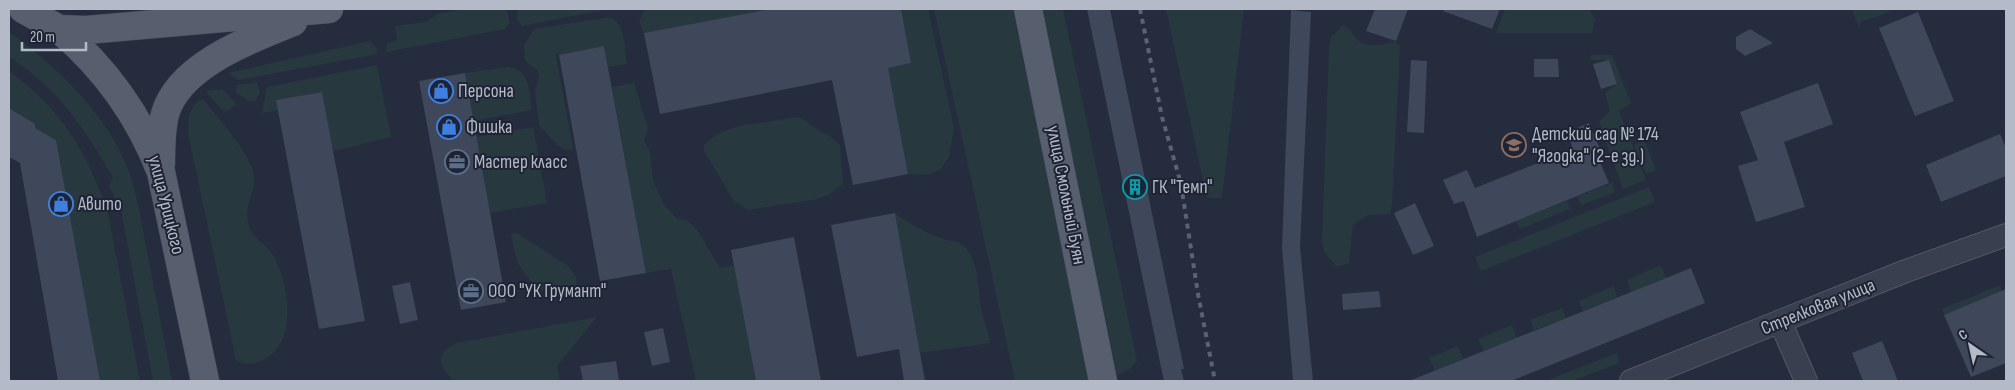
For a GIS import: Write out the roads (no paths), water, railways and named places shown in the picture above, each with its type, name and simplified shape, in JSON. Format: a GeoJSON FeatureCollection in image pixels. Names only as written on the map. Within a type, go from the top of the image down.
{"type":"FeatureCollection","features":[{"type":"Feature","properties":{"kind":"main road","name":"улица Урицкого"},"geometry":{"type":"LineString","coordinates":[[23,9],[59,29],[88,56],[120,94],[146,136],[161,172],[206,381]]}},
{"type":"Feature","properties":{"kind":"main road","name":"улица Смольный Буян"},"geometry":{"type":"LineString","coordinates":[[1028,9],[1103,381]]}},
{"type":"Feature","properties":{"kind":"main road"},"geometry":{"type":"LineString","coordinates":[[59,29],[115,29],[326,10]]}},
{"type":"Feature","properties":{"kind":"main road"},"geometry":{"type":"LineString","coordinates":[[161,172],[161,133],[166,112],[176,94],[188,79],[236,46],[326,10]]}},
{"type":"Feature","properties":{"kind":"street","name":"Стрелковая улица"},"geometry":{"type":"LineString","coordinates":[[1631,381],[1780,321],[2006,235]]}},
{"type":"Feature","properties":{"kind":"street"},"geometry":{"type":"LineString","coordinates":[[1780,321],[1806,381]]}},
{"type":"Feature","properties":{"kind":"railway"},"geometry":{"type":"LineString","coordinates":[[1140,9],[1162,117],[1181,184],[1198,294],[1215,381]]}},
{"type":"Feature","properties":{"kind":"place","name":"Персона"},"geometry":{"type":"Point","coordinates":[441,91]}},
{"type":"Feature","properties":{"kind":"place","name":"Фишка"},"geometry":{"type":"Point","coordinates":[449,127]}},
{"type":"Feature","properties":{"kind":"place","name":"Детский сад № 174 \"Ягодка\" (2-е зд.)"},"geometry":{"type":"Point","coordinates":[1514,145]}},
{"type":"Feature","properties":{"kind":"place","name":"Мастер класс"},"geometry":{"type":"Point","coordinates":[457,162]}},
{"type":"Feature","properties":{"kind":"place","name":"ГК \"Темп\""},"geometry":{"type":"Point","coordinates":[1135,187]}},
{"type":"Feature","properties":{"kind":"place","name":"Авито"},"geometry":{"type":"Point","coordinates":[61,204]}},
{"type":"Feature","properties":{"kind":"place","name":"ООО \"УК Грумант\""},"geometry":{"type":"Point","coordinates":[471,291]}}]}
